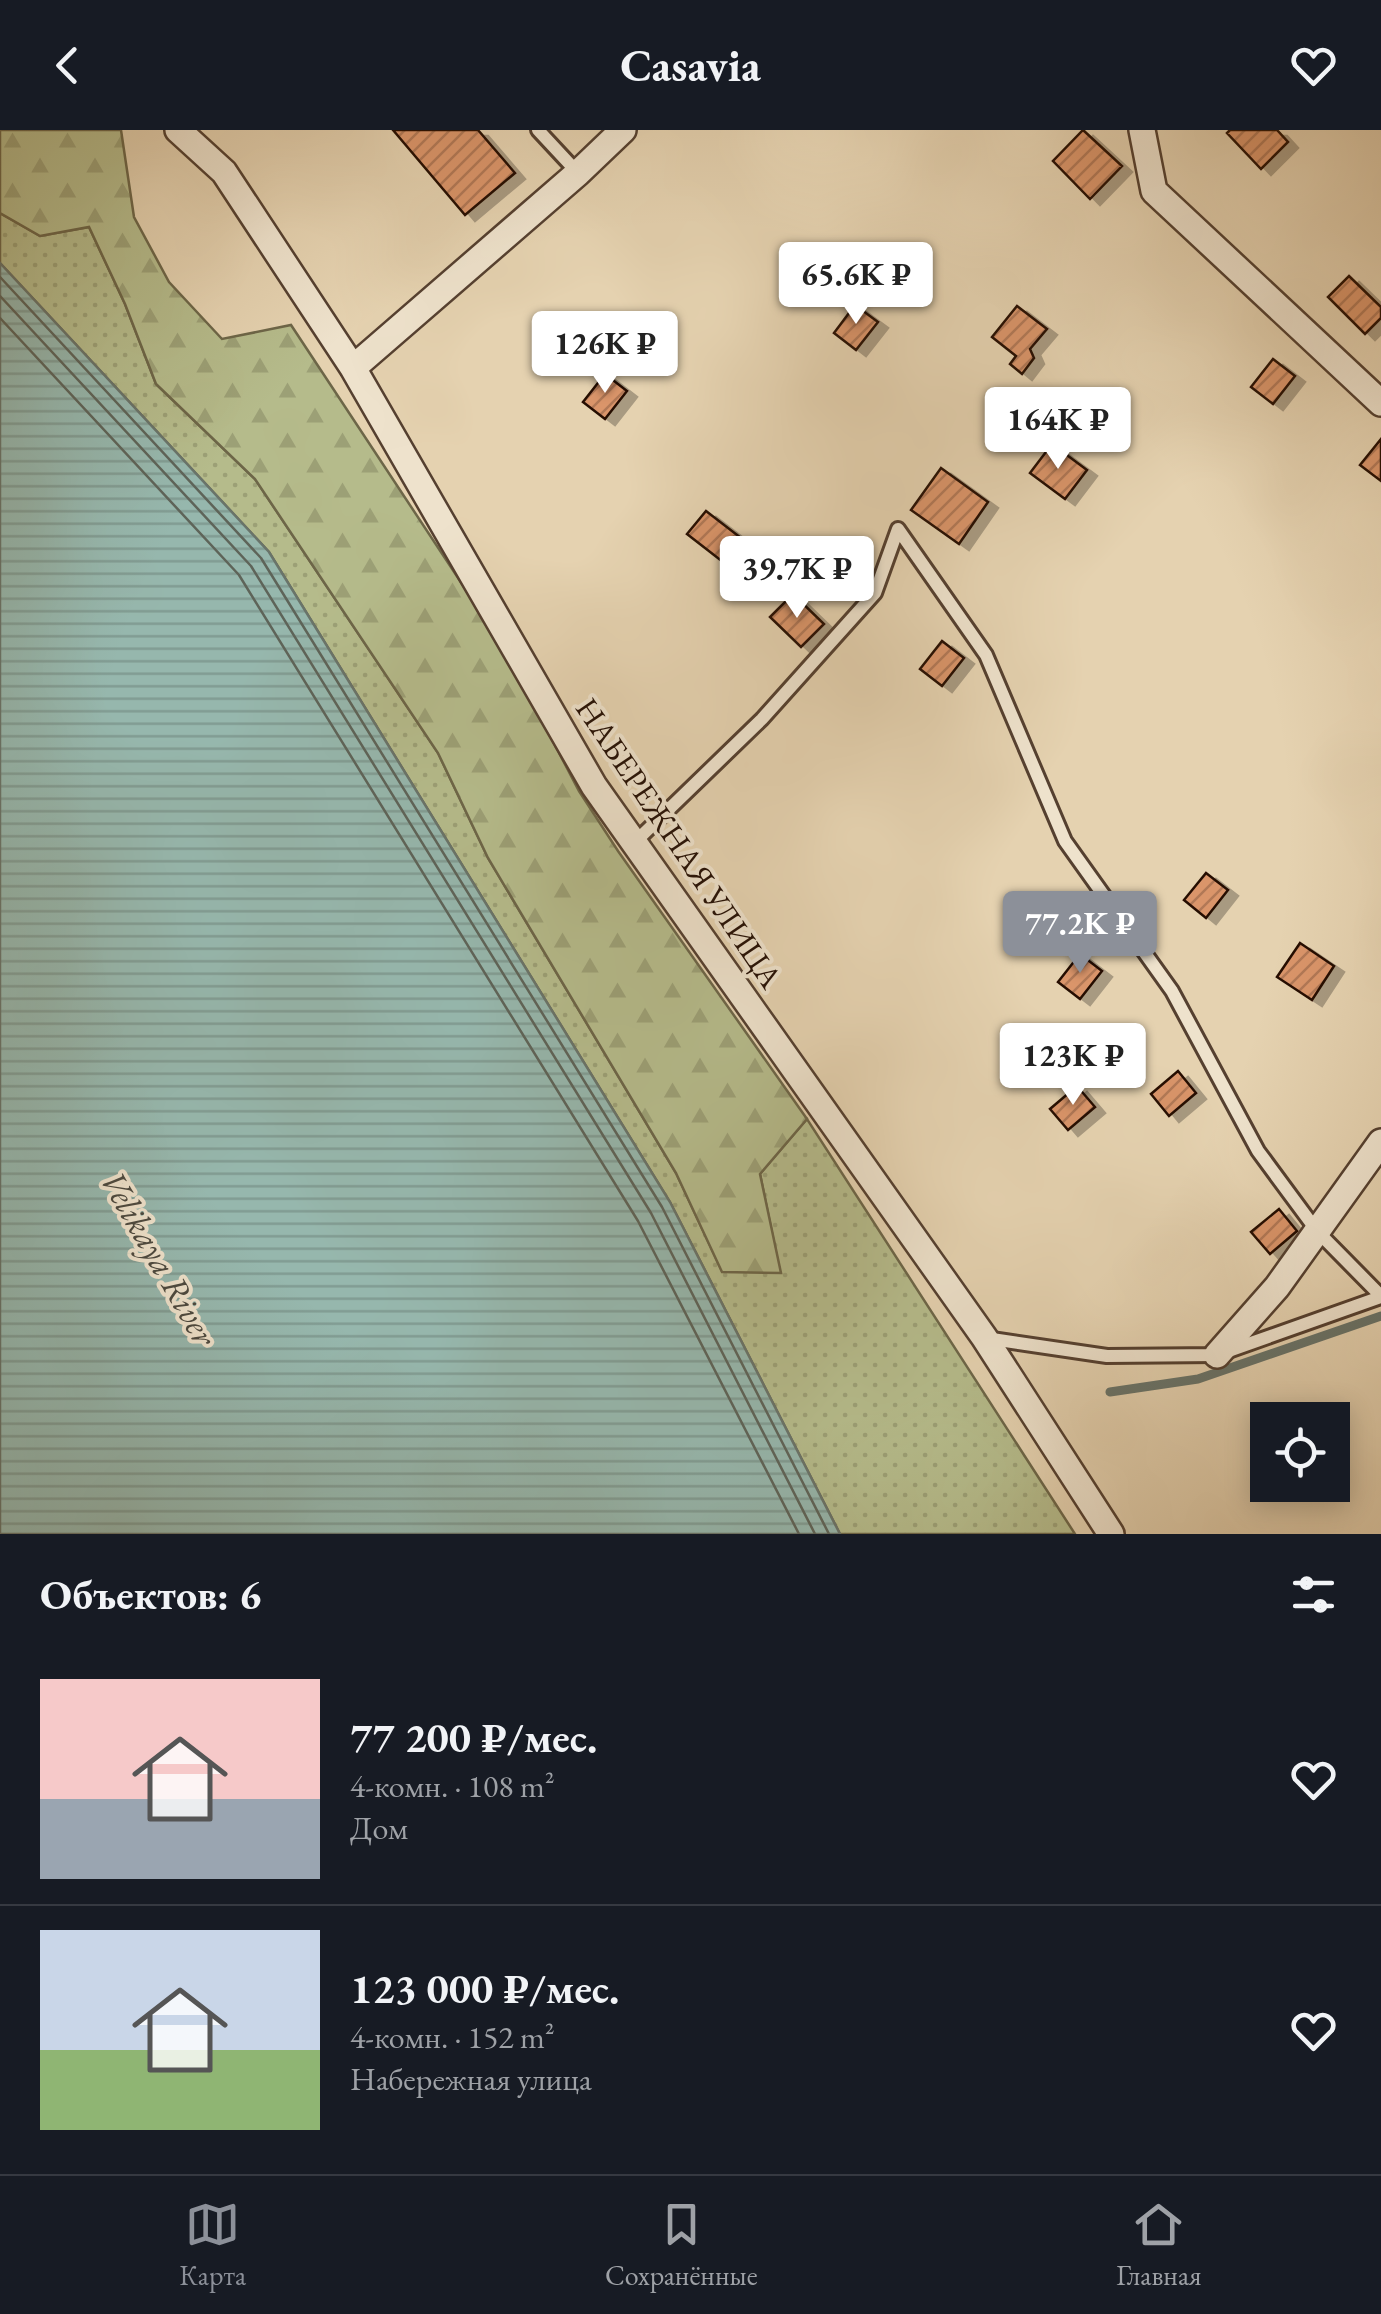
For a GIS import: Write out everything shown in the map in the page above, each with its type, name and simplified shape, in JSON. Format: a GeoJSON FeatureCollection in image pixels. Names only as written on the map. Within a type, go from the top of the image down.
{"type":"FeatureCollection","features":[{"type":"Feature","properties":{"kind":"street","name":"НАБЕРЕЖНАЯ УЛИЦА"},"geometry":{"type":"LineString","coordinates":[[178,130],[224,172],[352,368],[594,786],[984,1338],[1111,1534]]}},
{"type":"Feature","properties":{"kind":"street"},"geometry":{"type":"LineString","coordinates":[[352,368],[578,173],[622,130]]}},
{"type":"Feature","properties":{"kind":"street"},"geometry":{"type":"LineString","coordinates":[[1142,130],[1154,191],[1381,402]]}},
{"type":"Feature","properties":{"kind":"street"},"geometry":{"type":"LineString","coordinates":[[1217,1355],[1277,1287],[1381,1142]]}},
{"type":"Feature","properties":{"kind":"lane"},"geometry":{"type":"LineString","coordinates":[[538,130],[578,173]]}},
{"type":"Feature","properties":{"kind":"lane"},"geometry":{"type":"LineString","coordinates":[[634,843],[762,719],[875,594],[898,529],[986,655],[1065,841],[1172,991],[1258,1151],[1317,1232],[1381,1297],[1217,1355],[1107,1356],[984,1338]]}},
{"type":"Feature","properties":{"kind":"green space"},"geometry":{"type":"Polygon","coordinates":[[[0,130],[121,130],[134,217],[169,282],[222,339],[291,325],[503,646],[579,791],[807,1119],[760,1174],[781,1273],[722,1272],[676,1173],[488,858],[438,753],[255,479],[156,384],[89,227],[40,236],[0,213],[0,130]]]}},
{"type":"Feature","properties":{"kind":"green space"},"geometry":{"type":"Polygon","coordinates":[[[0,213],[40,236],[89,227],[156,384],[255,479],[438,753],[488,858],[676,1173],[722,1271],[780,1272],[760,1174],[807,1119],[1075,1534],[840,1534],[670,1202],[269,552],[0,263],[0,213]]]}},
{"type":"Feature","properties":{"kind":"water","name":"Velikaya River"},"geometry":{"type":"Polygon","coordinates":[[[0,263],[269,552],[670,1202],[840,1534],[0,1534],[0,263]]]}},
{"type":"Feature","properties":{"kind":"building"},"geometry":{"type":"Polygon","coordinates":[[[393,130],[478,130],[515,173],[465,215],[393,130]]]}},
{"type":"Feature","properties":{"kind":"building"},"geometry":{"type":"Polygon","coordinates":[[[1083,130],[1122,166],[1090,199],[1053,161],[1083,130]]]}},
{"type":"Feature","properties":{"kind":"building"},"geometry":{"type":"Polygon","coordinates":[[[1277,130],[1288,142],[1261,169],[1227,133],[1277,130]]]}},
{"type":"Feature","properties":{"kind":"building"},"geometry":{"type":"Polygon","coordinates":[[[1349,276],[1381,307],[1381,318],[1365,334],[1328,297],[1349,276]]]}},
{"type":"Feature","properties":{"kind":"building"},"geometry":{"type":"Polygon","coordinates":[[[855,305],[878,322],[856,350],[834,333],[855,305]]]}},
{"type":"Feature","properties":{"kind":"building"},"geometry":{"type":"Polygon","coordinates":[[[1017,306],[1047,329],[1030,349],[1034,358],[1022,374],[1010,364],[1016,356],[992,337],[1017,306]]]}},
{"type":"Feature","properties":{"kind":"building"},"geometry":{"type":"Polygon","coordinates":[[[1273,359],[1295,376],[1273,404],[1251,387],[1273,359]]]}},
{"type":"Feature","properties":{"kind":"building"},"geometry":{"type":"Polygon","coordinates":[[[605,374],[627,391],[605,419],[583,402],[605,374]]]}},
{"type":"Feature","properties":{"kind":"building"},"geometry":{"type":"Polygon","coordinates":[[[1381,439],[1381,481],[1360,465],[1381,439]]]}},
{"type":"Feature","properties":{"kind":"building"},"geometry":{"type":"Polygon","coordinates":[[[1052,444],[1087,470],[1065,499],[1030,473],[1052,444]]]}},
{"type":"Feature","properties":{"kind":"building"},"geometry":{"type":"Polygon","coordinates":[[[941,468],[988,502],[959,544],[911,510],[941,468]]]}},
{"type":"Feature","properties":{"kind":"building"},"geometry":{"type":"Polygon","coordinates":[[[706,511],[741,538],[723,562],[687,534],[706,511]]]}},
{"type":"Feature","properties":{"kind":"building"},"geometry":{"type":"Polygon","coordinates":[[[793,594],[824,624],[801,647],[770,617],[793,594]]]}},
{"type":"Feature","properties":{"kind":"building"},"geometry":{"type":"Polygon","coordinates":[[[942,641],[964,658],[942,686],[920,669],[942,641]]]}},
{"type":"Feature","properties":{"kind":"building"},"geometry":{"type":"Polygon","coordinates":[[[1206,873],[1228,890],[1206,918],[1184,900],[1206,873]]]}},
{"type":"Feature","properties":{"kind":"building"},"geometry":{"type":"Polygon","coordinates":[[[1300,943],[1334,966],[1312,1000],[1277,977],[1300,943]]]}},
{"type":"Feature","properties":{"kind":"building"},"geometry":{"type":"Polygon","coordinates":[[[1080,954],[1102,971],[1080,999],[1058,982],[1080,954]]]}},
{"type":"Feature","properties":{"kind":"building"},"geometry":{"type":"Polygon","coordinates":[[[1178,1071],[1196,1093],[1169,1116],[1151,1094],[1178,1071]]]}},
{"type":"Feature","properties":{"kind":"building"},"geometry":{"type":"Polygon","coordinates":[[[1077,1086],[1095,1107],[1068,1130],[1050,1109],[1077,1086]]]}},
{"type":"Feature","properties":{"kind":"building"},"geometry":{"type":"Polygon","coordinates":[[[1279,1209],[1297,1231],[1270,1254],[1251,1232],[1279,1209]]]}},
{"type":"Feature","properties":{"kind":"waterway"},"geometry":{"type":"LineString","coordinates":[[1110,1392],[1198,1379],[1381,1316]]}}]}
